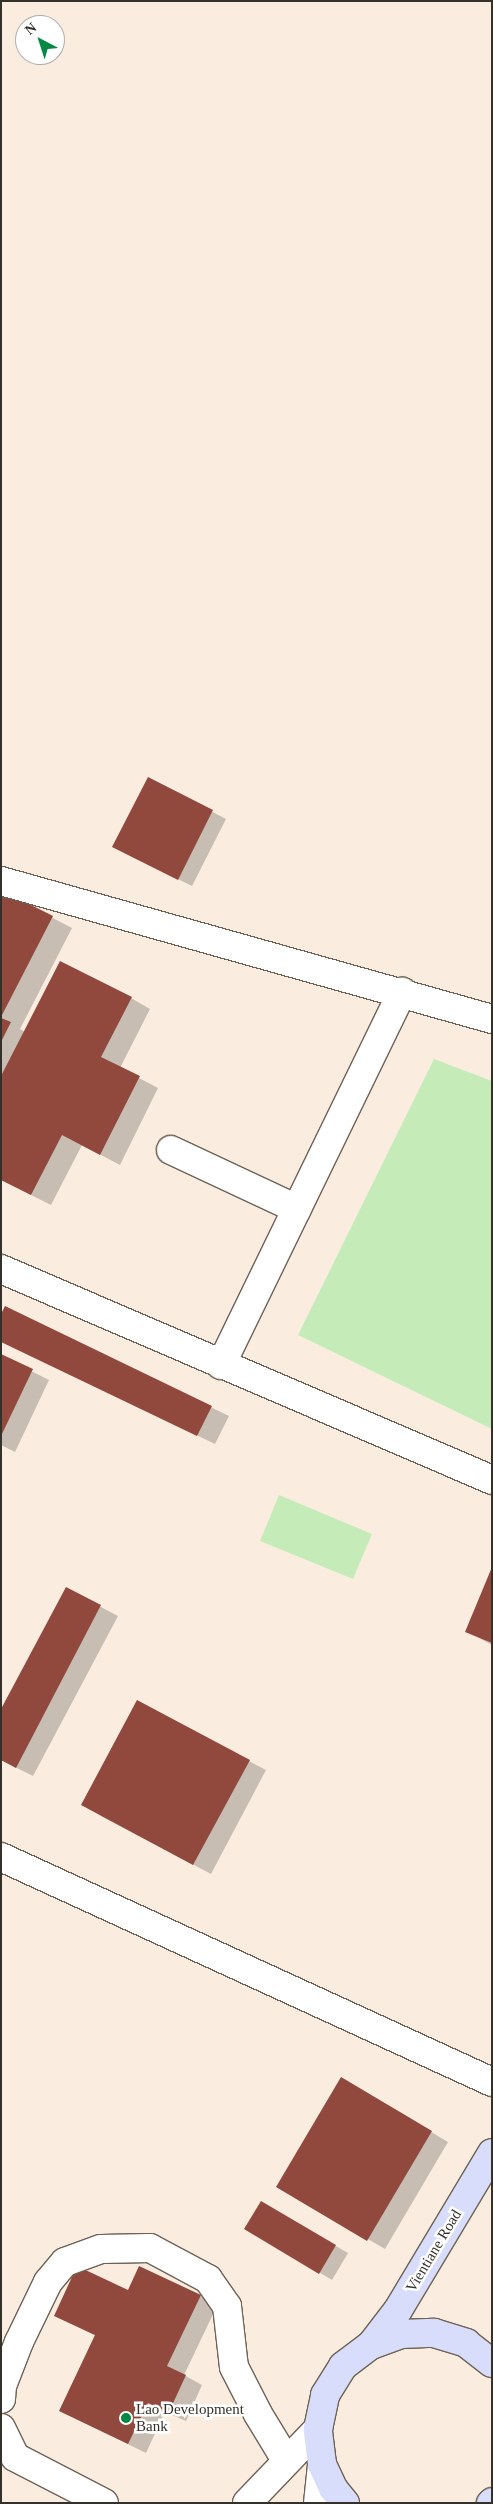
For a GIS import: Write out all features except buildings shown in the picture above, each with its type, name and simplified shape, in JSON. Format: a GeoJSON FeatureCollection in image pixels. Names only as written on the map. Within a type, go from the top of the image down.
{"type":"FeatureCollection","features":[{"type":"Feature","properties":{"kind":"main road","name":"Vientiane Road"},"geometry":{"type":"LineString","coordinates":[[370,2344],[398,2310],[492,2153]]}},
{"type":"Feature","properties":{"kind":"main road"},"geometry":{"type":"LineString","coordinates":[[345,2503],[333,2488],[322,2464],[318,2429],[325,2395],[343,2366],[370,2344],[401,2334],[434,2333],[466,2343],[492,2363]]}},
{"type":"Feature","properties":{"kind":"street"},"geometry":{"type":"LineString","coordinates":[[1,881],[402,992],[492,1019]]}},
{"type":"Feature","properties":{"kind":"street"},"geometry":{"type":"LineString","coordinates":[[221,1365],[402,992]]}},
{"type":"Feature","properties":{"kind":"street"},"geometry":{"type":"LineString","coordinates":[[171,1150],[297,1208]]}},
{"type":"Feature","properties":{"kind":"street"},"geometry":{"type":"LineString","coordinates":[[1,1268],[221,1365],[492,1480]]}},
{"type":"Feature","properties":{"kind":"street"},"geometry":{"type":"LineString","coordinates":[[1,1857],[492,2082]]}},
{"type":"Feature","properties":{"kind":"street"},"geometry":{"type":"LineString","coordinates":[[1,2399],[2,2386],[48,2282],[65,2262],[101,2249],[150,2248],[208,2279],[227,2306],[234,2367],[286,2460]]}},
{"type":"Feature","properties":{"kind":"street"},"geometry":{"type":"LineString","coordinates":[[1,2428],[15,2457],[104,2503]]}},
{"type":"Feature","properties":{"kind":"street"},"geometry":{"type":"LineString","coordinates":[[247,2503],[286,2460],[318,2429]]}},
{"type":"Feature","properties":{"kind":"street"},"geometry":{"type":"LineString","coordinates":[[318,2503],[322,2464]]}},
{"type":"Feature","properties":{"kind":"green space"},"geometry":{"type":"Polygon","coordinates":[[[434,1059],[492,1081],[492,1429],[298,1335],[434,1059]]]}},
{"type":"Feature","properties":{"kind":"green space"},"geometry":{"type":"Polygon","coordinates":[[[279,1495],[372,1534],[353,1579],[260,1541],[279,1495]]]}},
{"type":"Feature","properties":{"kind":"place","name":"Lao Development Bank"},"geometry":{"type":"Point","coordinates":[126,2418]}}]}
